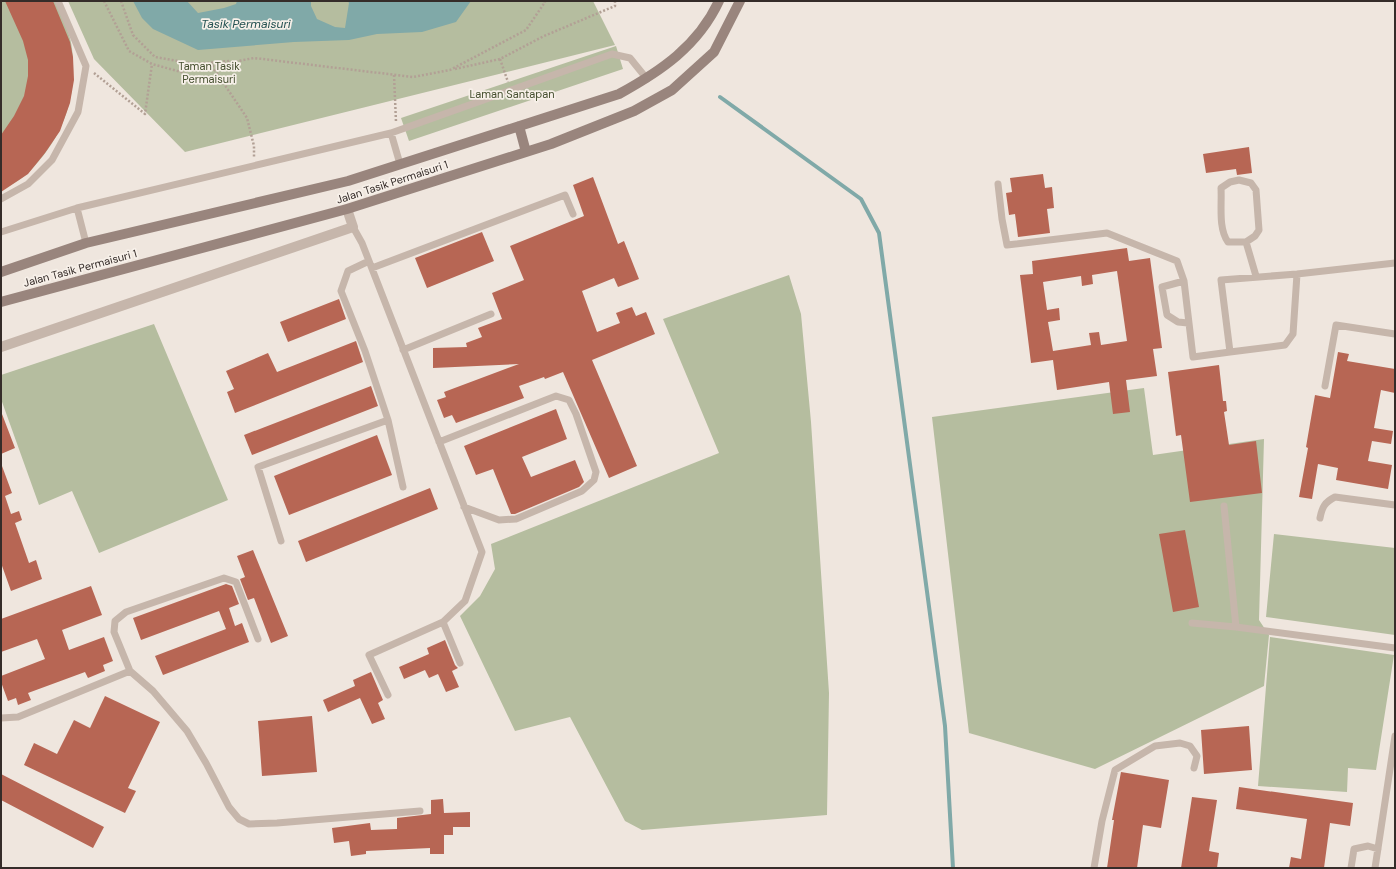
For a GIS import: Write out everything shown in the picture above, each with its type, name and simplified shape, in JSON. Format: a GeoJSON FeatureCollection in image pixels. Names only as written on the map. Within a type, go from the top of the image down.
{"type":"FeatureCollection","features":[{"type":"Feature","properties":{"kind":"main road"},"geometry":{"type":"LineString","coordinates":[[712,16],[715,1]]}},
{"type":"Feature","properties":{"kind":"main road","name":"Jalan Tasik Permaisuri 1"},"geometry":{"type":"LineString","coordinates":[[1,272],[86,244],[348,181],[619,94],[647,79],[684,50],[712,16],[719,1]]}},
{"type":"Feature","properties":{"kind":"main road","name":"Jalan Tasik Permaisuri 1"},"geometry":{"type":"LineString","coordinates":[[1,302],[347,209],[551,144],[634,112],[672,90],[714,52],[740,1]]}},
{"type":"Feature","properties":{"kind":"main road"},"geometry":{"type":"LineString","coordinates":[[519,126],[526,152]]}},
{"type":"Feature","properties":{"kind":"street"},"geometry":{"type":"LineString","coordinates":[[1,348],[353,227],[347,209]]}},
{"type":"Feature","properties":{"kind":"lane"},"geometry":{"type":"LineString","coordinates":[[1,200],[28,184],[52,160],[78,112],[86,66],[58,1]]}},
{"type":"Feature","properties":{"kind":"lane"},"geometry":{"type":"LineString","coordinates":[[1,232],[77,208],[391,133],[612,54],[630,58],[647,79]]}},
{"type":"Feature","properties":{"kind":"lane"},"geometry":{"type":"LineString","coordinates":[[391,133],[400,164]]}},
{"type":"Feature","properties":{"kind":"lane"},"geometry":{"type":"LineString","coordinates":[[1239,180],[1251,183],[1256,190],[1259,230],[1255,236],[1246,242],[1228,242],[1224,237],[1222,228],[1221,188],[1230,182],[1239,180]]}},
{"type":"Feature","properties":{"kind":"lane"},"geometry":{"type":"LineString","coordinates":[[998,184],[1007,245],[1107,233],[1176,261],[1184,281],[1193,357],[1285,345],[1293,334],[1297,274]]}},
{"type":"Feature","properties":{"kind":"lane"},"geometry":{"type":"LineString","coordinates":[[403,487],[388,420],[365,351],[341,291],[348,270],[370,264],[565,195],[573,214]]}},
{"type":"Feature","properties":{"kind":"lane"},"geometry":{"type":"LineString","coordinates":[[77,208],[86,244]]}},
{"type":"Feature","properties":{"kind":"lane"},"geometry":{"type":"LineString","coordinates":[[353,227],[362,243],[482,552],[465,601],[444,622],[369,655],[388,694]]}},
{"type":"Feature","properties":{"kind":"lane"},"geometry":{"type":"LineString","coordinates":[[1246,242],[1256,276]]}},
{"type":"Feature","properties":{"kind":"lane"},"geometry":{"type":"LineString","coordinates":[[1230,352],[1221,280],[1395,264]]}},
{"type":"Feature","properties":{"kind":"lane"},"geometry":{"type":"LineString","coordinates":[[1184,281],[1162,287],[1167,315],[1178,322],[1188,323]]}},
{"type":"Feature","properties":{"kind":"lane"},"geometry":{"type":"LineString","coordinates":[[403,350],[491,314]]}},
{"type":"Feature","properties":{"kind":"lane"},"geometry":{"type":"LineString","coordinates":[[1325,386],[1336,325],[1395,334]]}},
{"type":"Feature","properties":{"kind":"lane"},"geometry":{"type":"LineString","coordinates":[[439,442],[556,396],[569,400],[576,414],[596,472],[594,480],[582,491],[516,519],[499,520],[464,507]]}},
{"type":"Feature","properties":{"kind":"lane"},"geometry":{"type":"LineString","coordinates":[[281,541],[258,467],[388,420]]}},
{"type":"Feature","properties":{"kind":"lane"},"geometry":{"type":"LineString","coordinates":[[1320,518],[1322,507],[1328,500],[1335,497],[1395,506]]}},
{"type":"Feature","properties":{"kind":"lane"},"geometry":{"type":"LineString","coordinates":[[1224,506],[1236,627]]}},
{"type":"Feature","properties":{"kind":"lane"},"geometry":{"type":"LineString","coordinates":[[258,639],[236,582],[224,578],[126,612],[115,621],[114,632],[130,671],[153,691],[186,731],[206,763],[230,807],[239,819],[249,824],[277,823],[420,810]]}},
{"type":"Feature","properties":{"kind":"lane"},"geometry":{"type":"LineString","coordinates":[[444,622],[460,663]]}},
{"type":"Feature","properties":{"kind":"lane"},"geometry":{"type":"LineString","coordinates":[[1192,623],[1236,627],[1395,648]]}},
{"type":"Feature","properties":{"kind":"lane"},"geometry":{"type":"LineString","coordinates":[[1,718],[18,718],[130,671]]}},
{"type":"Feature","properties":{"kind":"lane"},"geometry":{"type":"LineString","coordinates":[[1375,868],[1395,736]]}},
{"type":"Feature","properties":{"kind":"lane"},"geometry":{"type":"LineString","coordinates":[[1094,868],[1102,821],[1115,770],[1155,746],[1180,743],[1190,746],[1197,756],[1194,768]]}},
{"type":"Feature","properties":{"kind":"lane"},"geometry":{"type":"LineString","coordinates":[[1351,868],[1354,848],[1368,846],[1378,849]]}},
{"type":"Feature","properties":{"kind":"path"},"geometry":{"type":"LineString","coordinates":[[104,1],[129,50],[152,64],[181,72],[254,58],[413,77],[500,59],[544,36],[615,6],[615,1]]}},
{"type":"Feature","properties":{"kind":"path"},"geometry":{"type":"LineString","coordinates":[[121,1],[133,35],[155,57],[195,64],[243,60]]}},
{"type":"Feature","properties":{"kind":"path"},"geometry":{"type":"LineString","coordinates":[[450,70],[526,30],[545,2],[544,1]]}},
{"type":"Feature","properties":{"kind":"path"},"geometry":{"type":"LineString","coordinates":[[500,59],[507,79]]}},
{"type":"Feature","properties":{"kind":"path"},"geometry":{"type":"LineString","coordinates":[[86,66],[145,114],[152,64]]}},
{"type":"Feature","properties":{"kind":"path"},"geometry":{"type":"LineString","coordinates":[[212,66],[247,118],[254,146],[254,166]]}},
{"type":"Feature","properties":{"kind":"path"},"geometry":{"type":"LineString","coordinates":[[394,75],[395,111]]}},
{"type":"Feature","properties":{"kind":"green space"},"geometry":{"type":"Polygon","coordinates":[[[1,1],[55,1],[65,24],[72,48],[73,80],[68,109],[63,123],[48,149],[29,172],[1,191],[1,1]]]}},
{"type":"Feature","properties":{"kind":"green space","name":"Taman Tasik Permaisuri"},"geometry":{"type":"Polygon","coordinates":[[[68,1],[593,1],[615,45],[185,152],[94,59],[68,1]]]}},
{"type":"Feature","properties":{"kind":"green space","name":"Laman Santapan"},"geometry":{"type":"Polygon","coordinates":[[[616,46],[623,69],[409,141],[401,118],[616,46]]]}},
{"type":"Feature","properties":{"kind":"green space"},"geometry":{"type":"Polygon","coordinates":[[[789,275],[801,314],[811,422],[829,693],[827,815],[642,830],[625,821],[570,717],[515,731],[460,616],[480,596],[495,569],[491,544],[719,453],[663,319],[789,275]]]}},
{"type":"Feature","properties":{"kind":"green space"},"geometry":{"type":"Polygon","coordinates":[[[154,324],[228,500],[99,553],[72,491],[39,505],[1,399],[1,375],[154,324]]]}},
{"type":"Feature","properties":{"kind":"green space"},"geometry":{"type":"Polygon","coordinates":[[[1144,388],[1153,455],[1264,439],[1259,620],[1269,635],[1264,686],[1095,769],[969,733],[932,417],[1144,388]]]}},
{"type":"Feature","properties":{"kind":"green space"},"geometry":{"type":"Polygon","coordinates":[[[1274,534],[1395,548],[1395,635],[1266,617],[1274,534]]]}},
{"type":"Feature","properties":{"kind":"green space"},"geometry":{"type":"Polygon","coordinates":[[[1270,637],[1394,655],[1376,770],[1348,768],[1347,792],[1258,786],[1270,637]]]}},
{"type":"Feature","properties":{"kind":"water","name":"Tasik Permaisuri"},"geometry":{"type":"Polygon","coordinates":[[[133,1],[187,1],[198,13],[224,8],[236,4],[237,1],[311,1],[311,6],[317,19],[335,27],[345,28],[349,3],[348,1],[471,1],[456,22],[422,32],[377,34],[349,40],[294,42],[198,50],[153,29],[142,18],[133,1]]]}},
{"type":"Feature","properties":{"kind":"building"},"geometry":{"type":"Polygon","coordinates":[[[5,1],[53,1],[70,42],[73,57],[74,80],[70,103],[60,131],[28,174],[1,192],[1,135],[14,116],[24,96],[28,76],[28,60],[23,41],[5,1]]]}},
{"type":"Feature","properties":{"kind":"building"},"geometry":{"type":"Polygon","coordinates":[[[1249,147],[1252,173],[1237,175],[1236,169],[1206,173],[1203,154],[1249,147]]]}},
{"type":"Feature","properties":{"kind":"building"},"geometry":{"type":"Polygon","coordinates":[[[1043,174],[1045,188],[1052,187],[1054,208],[1047,209],[1050,233],[1018,237],[1015,214],[1009,215],[1006,193],[1012,192],[1010,178],[1043,174]]]}},
{"type":"Feature","properties":{"kind":"building"},"geometry":{"type":"Polygon","coordinates":[[[593,177],[618,244],[624,241],[639,279],[618,287],[614,278],[582,291],[597,332],[620,323],[616,313],[632,307],[636,316],[646,312],[655,334],[592,360],[637,466],[609,478],[563,372],[545,379],[544,377],[519,386],[524,398],[456,423],[452,415],[444,418],[437,400],[446,397],[444,392],[519,364],[433,368],[433,348],[467,347],[466,343],[482,337],[478,328],[502,319],[492,293],[524,280],[510,246],[584,216],[573,185],[593,177]]]}},
{"type":"Feature","properties":{"kind":"building"},"geometry":{"type":"Polygon","coordinates":[[[482,232],[494,261],[427,288],[415,258],[482,232]]]}},
{"type":"Feature","properties":{"kind":"building"},"geometry":{"type":"Polygon","coordinates":[[[1127,248],[1129,261],[1150,258],[1162,348],[1153,349],[1157,376],[1126,380],[1130,412],[1113,414],[1109,382],[1057,390],[1053,360],[1031,363],[1020,275],[1033,274],[1032,261],[1127,248]],[[1117,271],[1092,275],[1093,284],[1082,286],[1081,276],[1043,282],[1047,310],[1059,308],[1060,320],[1048,322],[1053,351],[1091,345],[1089,333],[1099,332],[1101,345],[1127,341],[1117,271]]]}},
{"type":"Feature","properties":{"kind":"building"},"geometry":{"type":"Polygon","coordinates":[[[339,299],[346,319],[288,342],[280,322],[339,299]]]}},
{"type":"Feature","properties":{"kind":"building"},"geometry":{"type":"Polygon","coordinates":[[[356,341],[363,362],[235,413],[227,392],[234,389],[226,371],[268,353],[277,372],[356,341]]]}},
{"type":"Feature","properties":{"kind":"building"},"geometry":{"type":"Polygon","coordinates":[[[1338,352],[1349,354],[1347,361],[1395,369],[1395,393],[1381,390],[1374,428],[1393,431],[1391,444],[1372,441],[1368,461],[1392,465],[1388,489],[1336,480],[1338,468],[1318,464],[1312,499],[1299,497],[1308,448],[1306,447],[1315,395],[1330,398],[1338,352]]]}},
{"type":"Feature","properties":{"kind":"building"},"geometry":{"type":"Polygon","coordinates":[[[1219,365],[1223,401],[1226,401],[1227,411],[1224,412],[1229,445],[1256,441],[1262,493],[1190,502],[1181,435],[1176,436],[1168,372],[1219,365]]]}},
{"type":"Feature","properties":{"kind":"building"},"geometry":{"type":"Polygon","coordinates":[[[371,386],[378,406],[252,455],[244,435],[371,386]]]}},
{"type":"Feature","properties":{"kind":"building"},"geometry":{"type":"Polygon","coordinates":[[[556,409],[567,439],[522,457],[531,477],[575,460],[584,482],[579,487],[515,514],[511,514],[493,469],[476,475],[464,446],[556,409]]]}},
{"type":"Feature","properties":{"kind":"building"},"geometry":{"type":"Polygon","coordinates":[[[2,414],[15,448],[1,454],[1,415],[2,414]]]}},
{"type":"Feature","properties":{"kind":"building"},"geometry":{"type":"Polygon","coordinates":[[[377,435],[392,475],[289,515],[274,476],[377,435]]]}},
{"type":"Feature","properties":{"kind":"building"},"geometry":{"type":"Polygon","coordinates":[[[1,466],[12,493],[5,496],[11,514],[19,511],[22,520],[15,523],[29,563],[36,560],[42,579],[11,591],[1,563],[1,466]]]}},
{"type":"Feature","properties":{"kind":"building"},"geometry":{"type":"Polygon","coordinates":[[[430,488],[438,509],[306,562],[298,541],[430,488]]]}},
{"type":"Feature","properties":{"kind":"building"},"geometry":{"type":"Polygon","coordinates":[[[1185,530],[1199,607],[1173,612],[1159,534],[1185,530]]]}},
{"type":"Feature","properties":{"kind":"building"},"geometry":{"type":"Polygon","coordinates":[[[253,550],[288,636],[271,643],[254,598],[248,600],[240,579],[245,577],[237,556],[253,550]]]}},
{"type":"Feature","properties":{"kind":"building"},"geometry":{"type":"Polygon","coordinates":[[[226,584],[232,586],[239,604],[229,608],[235,626],[242,623],[249,642],[163,675],[155,656],[226,629],[219,611],[141,640],[133,618],[226,584]]]}},
{"type":"Feature","properties":{"kind":"building"},"geometry":{"type":"Polygon","coordinates":[[[91,586],[102,615],[62,630],[69,650],[104,637],[113,661],[103,665],[105,671],[88,678],[85,672],[28,693],[31,700],[18,705],[16,698],[8,701],[1,682],[1,676],[45,659],[37,639],[1,652],[1,619],[91,586]]]}},
{"type":"Feature","properties":{"kind":"building"},"geometry":{"type":"Polygon","coordinates":[[[445,640],[455,665],[458,668],[452,671],[459,687],[446,692],[438,674],[429,678],[425,670],[404,679],[399,667],[429,654],[427,648],[445,640]]]}},
{"type":"Feature","properties":{"kind":"building"},"geometry":{"type":"Polygon","coordinates":[[[371,672],[383,700],[378,703],[385,719],[372,724],[360,698],[328,712],[323,700],[355,686],[353,680],[371,672]]]}},
{"type":"Feature","properties":{"kind":"building"},"geometry":{"type":"Polygon","coordinates":[[[105,696],[160,722],[128,788],[136,791],[125,813],[24,765],[34,743],[57,754],[74,720],[90,728],[105,696]]]}},
{"type":"Feature","properties":{"kind":"building"},"geometry":{"type":"Polygon","coordinates":[[[312,716],[317,772],[262,776],[258,721],[312,716]]]}},
{"type":"Feature","properties":{"kind":"building"},"geometry":{"type":"Polygon","coordinates":[[[1249,726],[1252,770],[1204,774],[1201,730],[1249,726]]]}},
{"type":"Feature","properties":{"kind":"building"},"geometry":{"type":"Polygon","coordinates":[[[1121,772],[1169,780],[1161,828],[1143,825],[1137,868],[1107,868],[1114,820],[1112,820],[1121,772]]]}},
{"type":"Feature","properties":{"kind":"building"},"geometry":{"type":"Polygon","coordinates":[[[1,774],[104,827],[93,848],[1,800],[1,774]]]}},
{"type":"Feature","properties":{"kind":"building"},"geometry":{"type":"Polygon","coordinates":[[[1239,787],[1353,803],[1350,826],[1330,823],[1324,868],[1289,868],[1291,857],[1301,859],[1307,819],[1236,809],[1239,787]]]}},
{"type":"Feature","properties":{"kind":"building"},"geometry":{"type":"Polygon","coordinates":[[[1192,797],[1217,800],[1209,851],[1219,853],[1217,868],[1181,868],[1192,797]]]}},
{"type":"Feature","properties":{"kind":"building"},"geometry":{"type":"Polygon","coordinates":[[[443,799],[444,813],[470,812],[470,827],[453,827],[453,835],[444,835],[444,854],[430,854],[430,848],[366,851],[366,854],[351,856],[349,841],[334,843],[332,828],[370,823],[371,830],[397,829],[397,818],[431,814],[431,800],[443,799]]]}},
{"type":"Feature","properties":{"kind":"waterway"},"geometry":{"type":"LineString","coordinates":[[720,97],[861,199],[879,233],[945,726],[953,868]]}}]}
